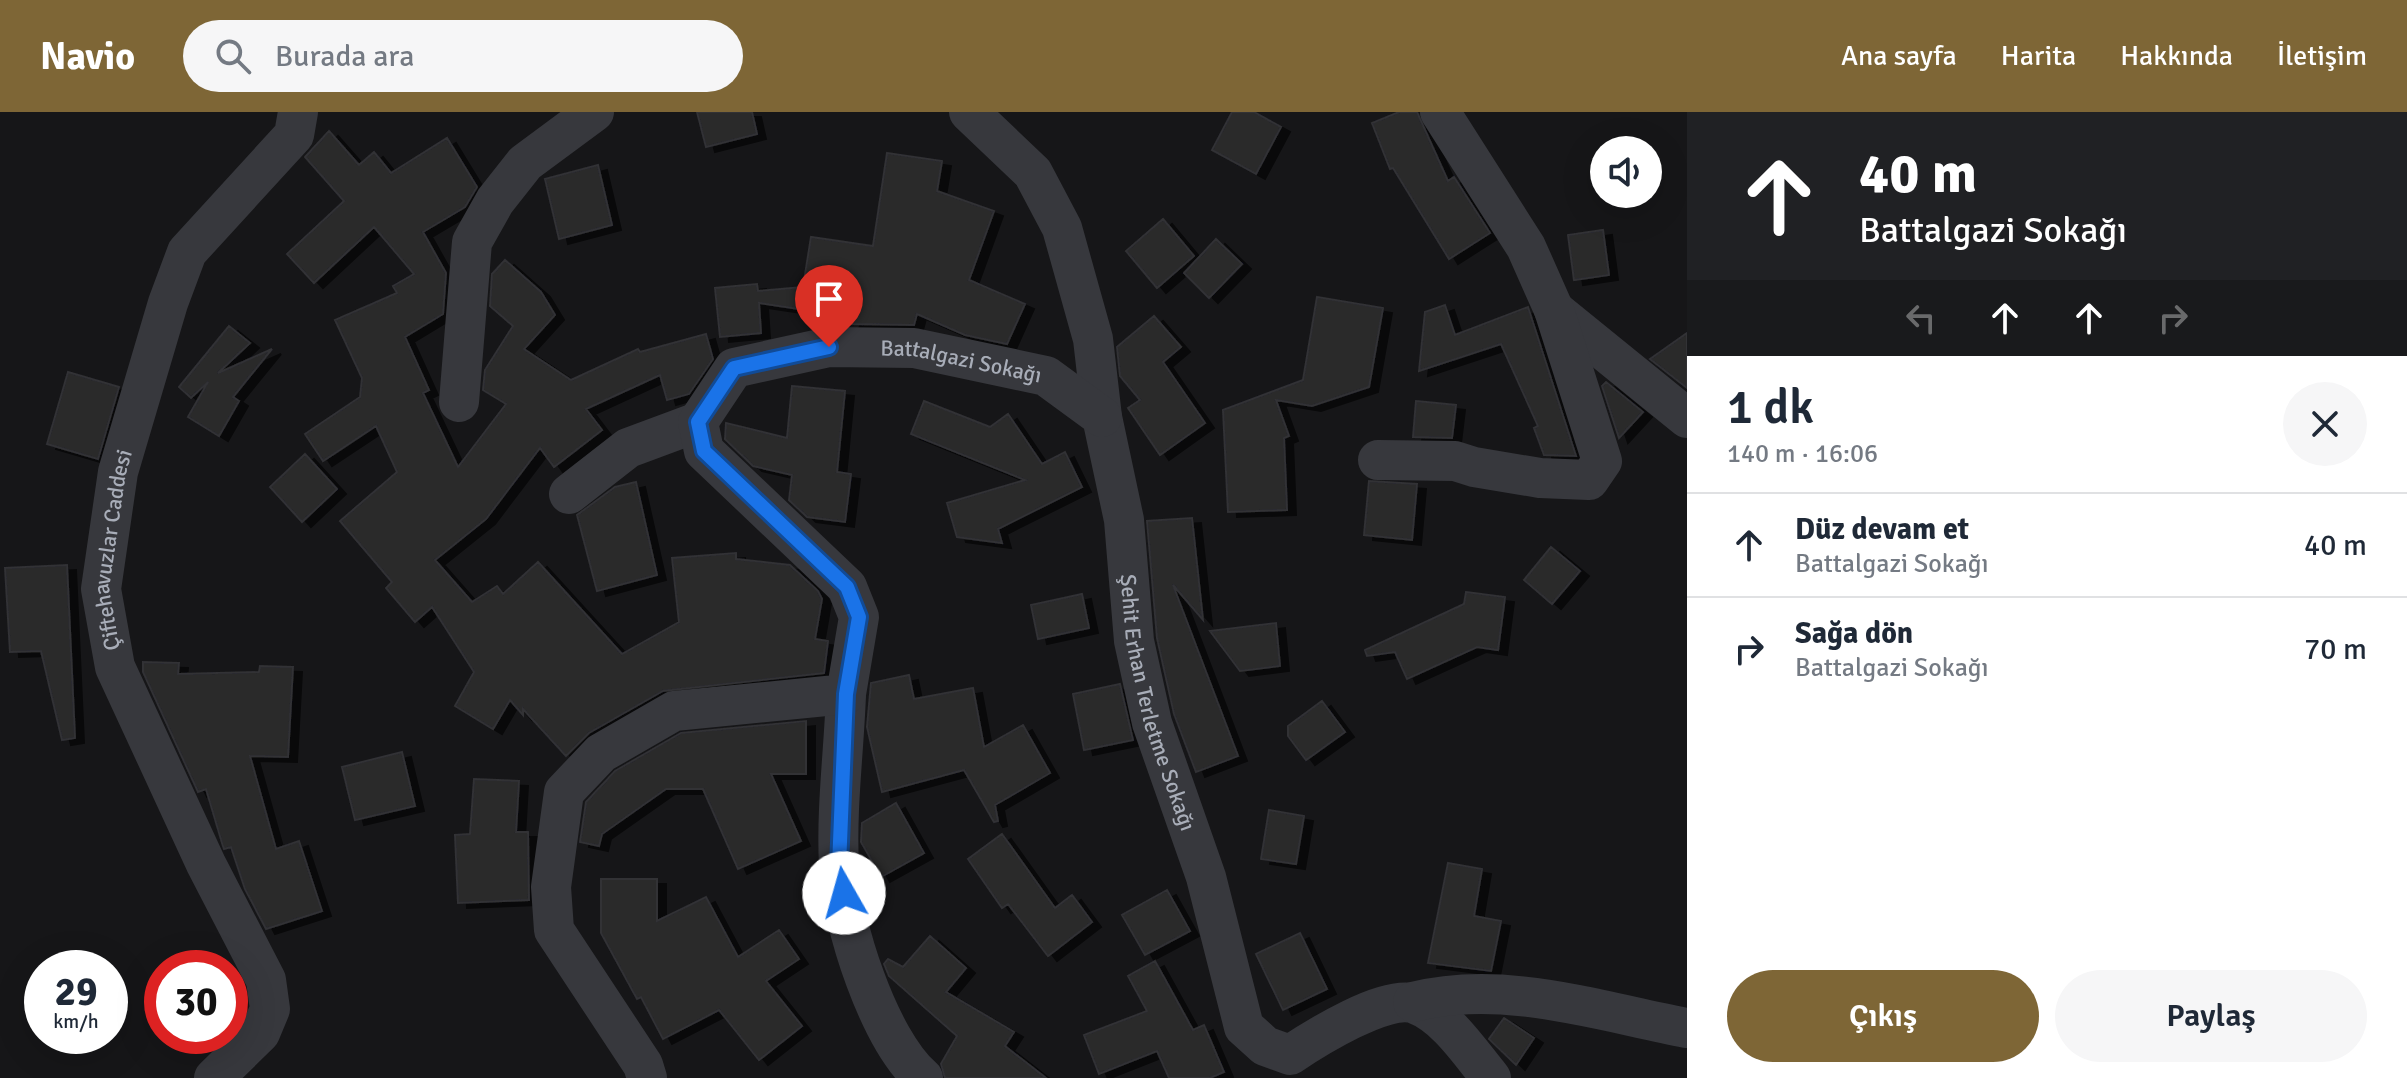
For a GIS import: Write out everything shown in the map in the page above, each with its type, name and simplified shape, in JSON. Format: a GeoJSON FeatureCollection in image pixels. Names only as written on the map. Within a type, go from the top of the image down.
{"type":"FeatureCollection","features":[{"type":"Feature","properties":{"kind":"street","name":"Çiftehavuzlar Caddesi"},"geometry":{"type":"LineString","coordinates":[[214,1078],[260,1033],[270,1009],[266,980],[206,864],[115,667],[101,589],[118,472],[168,303],[187,252],[294,135],[298,112]]}},
{"type":"Feature","properties":{"kind":"street"},"geometry":{"type":"LineString","coordinates":[[459,402],[472,242],[495,201],[525,163],[594,112]]}},
{"type":"Feature","properties":{"kind":"street","name":"Şehit Erhan Terletme Sokağı"},"geometry":{"type":"LineString","coordinates":[[969,112],[1033,173],[1062,228],[1093,339],[1102,417],[1124,520],[1134,641],[1152,723],[1206,877],[1244,1027],[1265,1046],[1290,1055],[1325,1032],[1362,1016],[1386,1006],[1413,1002]]}},
{"type":"Feature","properties":{"kind":"street"},"geometry":{"type":"LineString","coordinates":[[1378,460],[1455,461],[1540,478],[1589,480],[1602,461],[1554,310],[1526,247],[1440,112]]}},
{"type":"Feature","properties":{"kind":"street"},"geometry":{"type":"LineString","coordinates":[[1554,310],[1687,418]]}},
{"type":"Feature","properties":{"kind":"street","name":"Battalgazi Sokağı"},"geometry":{"type":"LineString","coordinates":[[698,422],[734,368],[829,347],[914,348],[1046,376],[1102,417]]}},
{"type":"Feature","properties":{"kind":"street"},"geometry":{"type":"LineString","coordinates":[[569,494],[628,448],[698,422],[704,451],[847,587],[859,617],[846,694],[839,867],[855,945],[872,999],[909,1066],[923,1078]]}},
{"type":"Feature","properties":{"kind":"street"},"geometry":{"type":"LineString","coordinates":[[647,1078],[643,1065],[554,930],[551,887],[564,792],[601,753],[674,711],[846,694]]}},
{"type":"Feature","properties":{"kind":"street"},"geometry":{"type":"LineString","coordinates":[[1413,1002],[1440,995],[1498,992],[1687,1028]]}},
{"type":"Feature","properties":{"kind":"street"},"geometry":{"type":"LineString","coordinates":[[1413,1002],[1438,1017],[1491,1078]]}},
{"type":"Feature","properties":{"kind":"building"},"geometry":{"type":"Polygon","coordinates":[[[697,112],[752,112],[757,134],[706,147],[697,112]]]}},
{"type":"Feature","properties":{"kind":"building"},"geometry":{"type":"Polygon","coordinates":[[[1232,112],[1254,112],[1281,127],[1256,174],[1212,150],[1232,112]]]}},
{"type":"Feature","properties":{"kind":"building"},"geometry":{"type":"Polygon","coordinates":[[[1399,112],[1417,112],[1448,181],[1454,177],[1490,233],[1449,259],[1393,168],[1390,169],[1372,123],[1399,112]]]}},
{"type":"Feature","properties":{"kind":"building"},"geometry":{"type":"Polygon","coordinates":[[[329,131],[359,165],[374,152],[391,173],[447,138],[477,187],[465,207],[423,232],[446,273],[443,314],[405,337],[429,390],[423,393],[458,467],[506,404],[483,390],[485,370],[513,326],[490,306],[492,274],[505,260],[541,292],[555,315],[524,349],[571,380],[638,349],[640,352],[706,334],[713,359],[689,394],[667,400],[660,375],[586,409],[602,430],[554,467],[540,448],[486,519],[435,560],[472,602],[497,586],[503,594],[538,562],[622,654],[679,622],[672,558],[736,553],[736,559],[790,565],[818,591],[822,599],[815,639],[828,641],[824,673],[663,691],[589,733],[566,756],[523,709],[523,715],[510,700],[493,729],[455,706],[474,672],[432,607],[415,622],[386,588],[392,582],[340,521],[397,472],[376,426],[323,461],[305,434],[360,397],[362,378],[335,320],[397,293],[393,286],[414,274],[374,227],[314,283],[287,254],[344,201],[305,157],[329,131]]]}},
{"type":"Feature","properties":{"kind":"building"},"geometry":{"type":"Polygon","coordinates":[[[887,153],[942,161],[937,191],[994,211],[969,280],[1025,304],[1007,344],[965,335],[917,314],[914,325],[850,324],[852,317],[759,303],[761,333],[720,337],[715,288],[757,284],[758,291],[803,287],[811,237],[873,246],[887,153]]]}},
{"type":"Feature","properties":{"kind":"building"},"geometry":{"type":"Polygon","coordinates":[[[598,165],[612,225],[559,239],[545,179],[598,165]]]}},
{"type":"Feature","properties":{"kind":"building"},"geometry":{"type":"Polygon","coordinates":[[[1163,219],[1194,256],[1157,288],[1126,251],[1163,219]]]}},
{"type":"Feature","properties":{"kind":"building"},"geometry":{"type":"Polygon","coordinates":[[[1603,230],[1609,275],[1574,280],[1568,235],[1603,230]]]}},
{"type":"Feature","properties":{"kind":"building"},"geometry":{"type":"Polygon","coordinates":[[[1216,239],[1242,264],[1209,298],[1184,273],[1216,239]]]}},
{"type":"Feature","properties":{"kind":"building"},"geometry":{"type":"Polygon","coordinates":[[[1317,297],[1383,308],[1369,387],[1312,406],[1276,400],[1289,436],[1284,438],[1287,510],[1228,512],[1223,410],[1303,380],[1317,297]]]}},
{"type":"Feature","properties":{"kind":"building"},"geometry":{"type":"Polygon","coordinates":[[[1445,305],[1455,335],[1528,307],[1576,456],[1544,455],[1534,428],[1538,426],[1501,344],[1419,371],[1425,312],[1445,305]]]}},
{"type":"Feature","properties":{"kind":"building"},"geometry":{"type":"Polygon","coordinates":[[[1154,316],[1181,347],[1163,362],[1205,423],[1160,455],[1128,408],[1140,400],[1120,376],[1117,347],[1154,316]]]}},
{"type":"Feature","properties":{"kind":"building"},"geometry":{"type":"Polygon","coordinates":[[[229,326],[250,343],[218,373],[272,349],[233,397],[239,401],[219,436],[188,417],[208,382],[191,398],[179,387],[229,326]]]}},
{"type":"Feature","properties":{"kind":"building"},"geometry":{"type":"Polygon","coordinates":[[[1687,333],[1687,388],[1650,359],[1687,333]]]}},
{"type":"Feature","properties":{"kind":"building"},"geometry":{"type":"Polygon","coordinates":[[[68,372],[119,387],[98,459],[47,444],[68,372]]]}},
{"type":"Feature","properties":{"kind":"building"},"geometry":{"type":"Polygon","coordinates":[[[1606,382],[1643,412],[1619,438],[1602,386],[1606,382]]]}},
{"type":"Feature","properties":{"kind":"building"},"geometry":{"type":"Polygon","coordinates":[[[792,386],[845,391],[837,472],[851,474],[845,522],[807,517],[789,500],[792,475],[753,466],[725,439],[726,423],[787,438],[792,386]]]}},
{"type":"Feature","properties":{"kind":"building"},"geometry":{"type":"Polygon","coordinates":[[[924,401],[990,427],[1008,414],[1042,464],[1065,452],[1082,487],[998,529],[1002,543],[957,537],[947,503],[1025,480],[911,434],[924,401]]]}},
{"type":"Feature","properties":{"kind":"building"},"geometry":{"type":"Polygon","coordinates":[[[1416,401],[1456,405],[1452,438],[1413,437],[1416,401]]]}},
{"type":"Feature","properties":{"kind":"building"},"geometry":{"type":"Polygon","coordinates":[[[305,454],[337,489],[302,522],[270,487],[305,454]]]}},
{"type":"Feature","properties":{"kind":"building"},"geometry":{"type":"Polygon","coordinates":[[[1369,481],[1417,484],[1412,540],[1364,535],[1369,481]]]}},
{"type":"Feature","properties":{"kind":"building"},"geometry":{"type":"Polygon","coordinates":[[[636,482],[657,575],[597,591],[577,515],[615,487],[636,482]]]}},
{"type":"Feature","properties":{"kind":"building"},"geometry":{"type":"Polygon","coordinates":[[[1192,518],[1203,620],[1173,585],[1238,756],[1196,772],[1174,714],[1157,638],[1147,521],[1192,518]]]}},
{"type":"Feature","properties":{"kind":"building"},"geometry":{"type":"Polygon","coordinates":[[[1551,547],[1580,571],[1552,604],[1524,580],[1551,547]]]}},
{"type":"Feature","properties":{"kind":"building"},"geometry":{"type":"Polygon","coordinates":[[[67,565],[75,738],[62,740],[41,651],[10,652],[5,568],[67,565]]]}},
{"type":"Feature","properties":{"kind":"building"},"geometry":{"type":"Polygon","coordinates":[[[1466,592],[1505,597],[1498,650],[1477,647],[1407,679],[1395,652],[1367,656],[1365,650],[1464,604],[1466,592]]]}},
{"type":"Feature","properties":{"kind":"building"},"geometry":{"type":"Polygon","coordinates":[[[1082,594],[1089,628],[1038,639],[1031,605],[1082,594]]]}},
{"type":"Feature","properties":{"kind":"building"},"geometry":{"type":"Polygon","coordinates":[[[1276,623],[1280,666],[1240,671],[1210,631],[1276,623]]]}},
{"type":"Feature","properties":{"kind":"building"},"geometry":{"type":"Polygon","coordinates":[[[143,662],[179,663],[178,674],[259,672],[260,666],[293,667],[288,757],[250,756],[276,849],[299,841],[322,911],[266,929],[245,889],[231,847],[224,849],[206,789],[198,792],[143,672],[143,662]]]}},
{"type":"Feature","properties":{"kind":"building"},"geometry":{"type":"Polygon","coordinates":[[[909,675],[914,699],[973,688],[984,747],[1023,725],[1050,773],[995,805],[998,821],[994,822],[964,770],[882,792],[867,727],[871,683],[909,675]]]}},
{"type":"Feature","properties":{"kind":"building"},"geometry":{"type":"Polygon","coordinates":[[[1120,684],[1133,740],[1084,750],[1073,694],[1120,684]]]}},
{"type":"Feature","properties":{"kind":"building"},"geometry":{"type":"Polygon","coordinates":[[[1322,701],[1345,732],[1306,760],[1288,736],[1288,726],[1322,701]]]}},
{"type":"Feature","properties":{"kind":"building"},"geometry":{"type":"Polygon","coordinates":[[[806,721],[806,774],[771,774],[801,841],[738,869],[703,789],[666,789],[602,834],[599,846],[580,842],[586,802],[615,771],[681,733],[806,721]]]}},
{"type":"Feature","properties":{"kind":"building"},"geometry":{"type":"Polygon","coordinates":[[[402,752],[415,806],[355,820],[342,767],[402,752]]]}},
{"type":"Feature","properties":{"kind":"building"},"geometry":{"type":"Polygon","coordinates":[[[474,779],[519,781],[516,832],[528,832],[529,900],[458,903],[455,835],[470,834],[474,779]]]}},
{"type":"Feature","properties":{"kind":"building"},"geometry":{"type":"Polygon","coordinates":[[[896,803],[924,853],[881,877],[861,842],[862,823],[896,803]]]}},
{"type":"Feature","properties":{"kind":"building"},"geometry":{"type":"Polygon","coordinates":[[[1269,810],[1304,816],[1296,864],[1261,859],[1269,810]]]}},
{"type":"Feature","properties":{"kind":"building"},"geometry":{"type":"Polygon","coordinates":[[[1002,834],[1055,908],[1072,895],[1092,922],[1048,956],[1008,904],[1002,908],[968,859],[1002,834]]]}},
{"type":"Feature","properties":{"kind":"building"},"geometry":{"type":"Polygon","coordinates":[[[1448,863],[1482,869],[1474,916],[1501,921],[1491,971],[1428,963],[1448,863]]]}},
{"type":"Feature","properties":{"kind":"building"},"geometry":{"type":"Polygon","coordinates":[[[601,879],[657,879],[657,921],[706,897],[738,957],[779,930],[799,959],[766,981],[802,1026],[759,1060],[719,1010],[663,1039],[601,933],[601,879]]]}},
{"type":"Feature","properties":{"kind":"building"},"geometry":{"type":"Polygon","coordinates":[[[1167,890],[1190,931],[1145,955],[1122,915],[1167,890]]]}},
{"type":"Feature","properties":{"kind":"building"},"geometry":{"type":"Polygon","coordinates":[[[1300,933],[1327,989],[1283,1010],[1256,954],[1300,933]]]}},
{"type":"Feature","properties":{"kind":"building"},"geometry":{"type":"Polygon","coordinates":[[[930,936],[966,968],[946,992],[1014,1032],[1005,1046],[1046,1078],[945,1078],[941,1064],[957,1036],[889,976],[884,964],[888,959],[903,967],[930,936]]]}},
{"type":"Feature","properties":{"kind":"building"},"geometry":{"type":"Polygon","coordinates":[[[1155,961],[1193,1030],[1204,1025],[1224,1072],[1210,1078],[1169,1078],[1157,1051],[1099,1074],[1084,1035],[1147,1011],[1128,976],[1155,961]]]}},
{"type":"Feature","properties":{"kind":"building"},"geometry":{"type":"Polygon","coordinates":[[[1504,1018],[1534,1038],[1516,1065],[1489,1039],[1504,1018]]]}},
{"type":"Feature","properties":{"kind":"route"},"geometry":{"type":"LineString","coordinates":[[829,347],[734,368],[698,422],[704,451],[847,587],[859,617],[846,694],[839,867],[844,893]]}}]}
